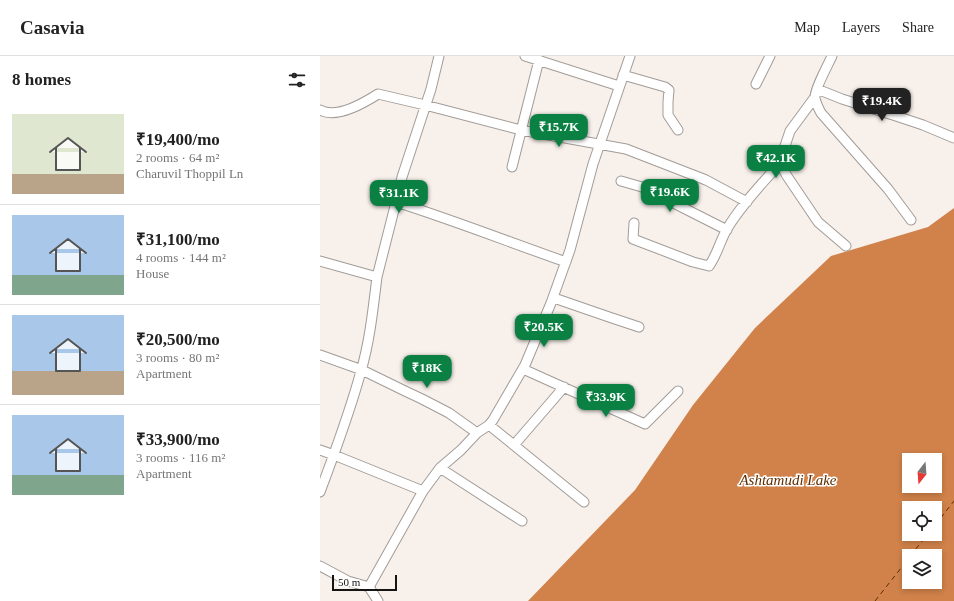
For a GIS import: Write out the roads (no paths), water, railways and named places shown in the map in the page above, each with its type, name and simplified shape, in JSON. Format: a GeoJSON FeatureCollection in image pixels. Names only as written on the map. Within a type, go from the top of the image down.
{"type":"FeatureCollection","features":[{"type":"Feature","properties":{"kind":"street"},"geometry":{"type":"LineString","coordinates":[[320,492],[362,370],[372,322],[377,278],[402,178],[431,89],[439,56]]}},
{"type":"Feature","properties":{"kind":"street"},"geometry":{"type":"LineString","coordinates":[[525,56],[620,86]]}},
{"type":"Feature","properties":{"kind":"street"},"geometry":{"type":"LineString","coordinates":[[369,587],[423,491],[440,468],[461,450],[477,433],[489,425],[523,369],[554,298],[570,250],[593,164],[630,56]]}},
{"type":"Feature","properties":{"kind":"street"},"geometry":{"type":"LineString","coordinates":[[756,84],[770,56]]}},
{"type":"Feature","properties":{"kind":"street"},"geometry":{"type":"LineString","coordinates":[[634,223],[633,239],[693,262],[709,266],[714,259],[727,230],[746,202],[780,163],[790,131],[816,93],[832,56]]}},
{"type":"Feature","properties":{"kind":"street"},"geometry":{"type":"LineString","coordinates":[[512,167],[539,60]]}},
{"type":"Feature","properties":{"kind":"street"},"geometry":{"type":"LineString","coordinates":[[623,75],[665,87],[669,90],[668,115],[678,130]]}},
{"type":"Feature","properties":{"kind":"street"},"geometry":{"type":"LineString","coordinates":[[816,93],[882,111],[923,125],[954,138]]}},
{"type":"Feature","properties":{"kind":"street"},"geometry":{"type":"LineString","coordinates":[[816,93],[817,106],[821,113],[888,189],[911,220]]}},
{"type":"Feature","properties":{"kind":"street"},"geometry":{"type":"LineString","coordinates":[[320,110],[328,113],[338,112],[362,104],[378,94],[522,130],[626,149],[706,180],[746,202]]}},
{"type":"Feature","properties":{"kind":"street"},"geometry":{"type":"LineString","coordinates":[[780,163],[818,222],[846,246]]}},
{"type":"Feature","properties":{"kind":"street"},"geometry":{"type":"LineString","coordinates":[[620,181],[642,187],[727,230]]}},
{"type":"Feature","properties":{"kind":"street"},"geometry":{"type":"LineString","coordinates":[[396,202],[437,215],[566,262]]}},
{"type":"Feature","properties":{"kind":"street"},"geometry":{"type":"LineString","coordinates":[[320,261],[377,278]]}},
{"type":"Feature","properties":{"kind":"street"},"geometry":{"type":"LineString","coordinates":[[554,298],[639,327]]}},
{"type":"Feature","properties":{"kind":"street"},"geometry":{"type":"LineString","coordinates":[[320,356],[362,370],[404,392],[422,399],[449,413],[477,433]]}},
{"type":"Feature","properties":{"kind":"street"},"geometry":{"type":"LineString","coordinates":[[523,369],[645,424],[678,391]]}},
{"type":"Feature","properties":{"kind":"street"},"geometry":{"type":"LineString","coordinates":[[514,445],[564,387]]}},
{"type":"Feature","properties":{"kind":"street"},"geometry":{"type":"LineString","coordinates":[[489,425],[584,502]]}},
{"type":"Feature","properties":{"kind":"street"},"geometry":{"type":"LineString","coordinates":[[320,450],[423,491]]}},
{"type":"Feature","properties":{"kind":"street"},"geometry":{"type":"LineString","coordinates":[[440,468],[522,521]]}},
{"type":"Feature","properties":{"kind":"street"},"geometry":{"type":"LineString","coordinates":[[320,566],[348,581],[369,587],[378,601]]}},
{"type":"Feature","properties":{"kind":"water","name":"Ashtamudi Lake"},"geometry":{"type":"Polygon","coordinates":[[[954,208],[954,601],[528,601],[635,490],[693,405],[755,328],[831,256],[928,227],[954,208]]]}}]}
